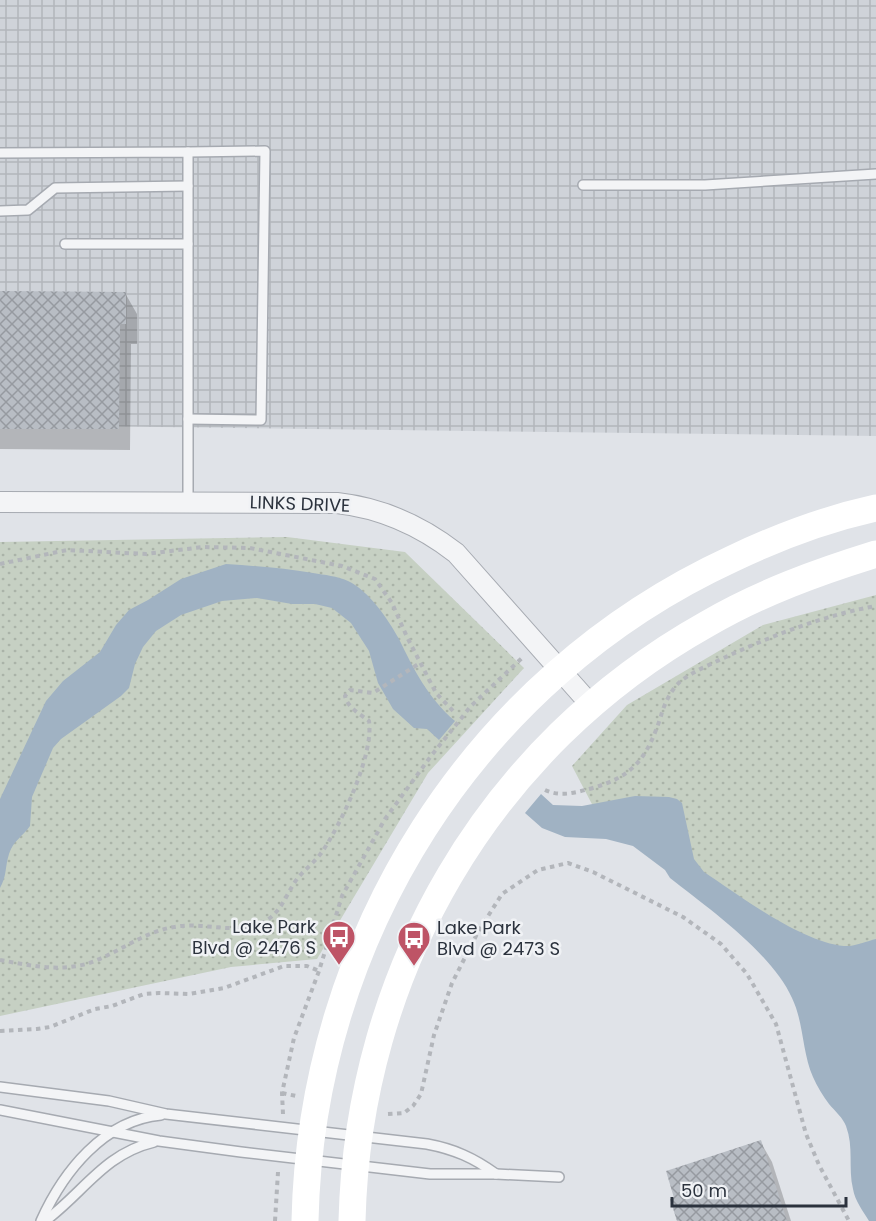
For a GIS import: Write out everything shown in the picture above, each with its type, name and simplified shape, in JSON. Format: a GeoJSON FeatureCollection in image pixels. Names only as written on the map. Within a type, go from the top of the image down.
{"type":"FeatureCollection","features":[{"type":"Feature","properties":{"kind":"street","name":"LINKS DRIVE"},"geometry":{"type":"LineString","coordinates":[[0,502],[337,503],[357,505],[383,512],[434,536],[456,553],[591,705]]}},
{"type":"Feature","properties":{"kind":"street"},"geometry":{"type":"LineString","coordinates":[[305,1221],[311,1131],[323,1066],[352,969],[380,904],[402,862],[467,768],[511,717],[560,670],[637,612],[713,567],[787,535],[876,508]]}},
{"type":"Feature","properties":{"kind":"street"},"geometry":{"type":"LineString","coordinates":[[352,1221],[354,1166],[358,1136],[373,1060],[387,1011],[404,967],[440,891],[475,833],[508,790],[591,705],[631,673],[707,624],[792,583],[876,554]]}},
{"type":"Feature","properties":{"kind":"lane"},"geometry":{"type":"LineString","coordinates":[[0,153],[265,151],[261,420],[188,419]]}},
{"type":"Feature","properties":{"kind":"lane"},"geometry":{"type":"LineString","coordinates":[[188,152],[188,502]]}},
{"type":"Feature","properties":{"kind":"lane"},"geometry":{"type":"LineString","coordinates":[[583,185],[705,185],[876,174]]}},
{"type":"Feature","properties":{"kind":"lane"},"geometry":{"type":"LineString","coordinates":[[0,211],[28,210],[55,188],[188,186]]}},
{"type":"Feature","properties":{"kind":"lane"},"geometry":{"type":"LineString","coordinates":[[65,244],[188,244]]}},
{"type":"Feature","properties":{"kind":"lane"},"geometry":{"type":"LineString","coordinates":[[0,1087],[109,1101],[166,1114],[445,1147],[479,1162],[496,1174]]}},
{"type":"Feature","properties":{"kind":"lane"},"geometry":{"type":"LineString","coordinates":[[0,1110],[159,1141],[354,1166],[430,1174],[559,1177]]}},
{"type":"Feature","properties":{"kind":"lane"},"geometry":{"type":"LineString","coordinates":[[41,1221],[48,1205],[83,1156],[112,1132],[134,1120],[166,1114]]}},
{"type":"Feature","properties":{"kind":"lane"},"geometry":{"type":"LineString","coordinates":[[45,1221],[67,1203],[102,1167],[116,1157],[129,1150],[159,1141]]}},
{"type":"Feature","properties":{"kind":"path"},"geometry":{"type":"LineString","coordinates":[[0,564],[67,550],[146,554],[203,547],[250,548],[342,566],[375,579],[392,603],[436,693],[456,714]]}},
{"type":"Feature","properties":{"kind":"path"},"geometry":{"type":"LineString","coordinates":[[545,790],[556,795],[577,792],[600,786],[627,774],[644,757],[656,732],[664,705],[680,681],[706,666],[771,637],[855,610],[876,606]]}},
{"type":"Feature","properties":{"kind":"path"},"geometry":{"type":"LineString","coordinates":[[0,960],[56,969],[86,964],[173,927],[196,925],[247,928],[266,921],[280,909],[297,880],[320,855],[334,833],[368,750],[369,721],[350,706],[345,696],[350,690],[373,693],[420,663]]}},
{"type":"Feature","properties":{"kind":"path"},"geometry":{"type":"LineString","coordinates":[[384,1115],[404,1113],[413,1106],[421,1094],[434,1035],[452,982],[478,932],[502,894],[538,870],[568,863],[593,872],[683,917],[721,944],[747,974],[776,1024],[806,1134],[819,1165],[849,1221]]}},
{"type":"Feature","properties":{"kind":"path"},"geometry":{"type":"LineString","coordinates":[[0,1031],[51,1026],[144,994],[189,994],[224,988],[284,966],[307,966],[319,971]]}},
{"type":"Feature","properties":{"kind":"path"},"geometry":{"type":"LineString","coordinates":[[282,1093],[298,1096]]}},
{"type":"Feature","properties":{"kind":"path"},"geometry":{"type":"LineString","coordinates":[[275,1221],[278,1179]]}},
{"type":"Feature","properties":{"kind":"shaded area"},"geometry":{"type":"Polygon","coordinates":[[[0,0],[876,0],[876,436],[0,425],[0,0]]]}},
{"type":"Feature","properties":{"kind":"shaded area"},"geometry":{"type":"Polygon","coordinates":[[[287,537],[405,552],[524,668],[428,773],[317,959],[231,967],[0,1016],[0,542],[287,537]]]}},
{"type":"Feature","properties":{"kind":"shaded area"},"geometry":{"type":"Polygon","coordinates":[[[876,595],[876,1147],[796,954],[594,808],[572,766],[627,705],[763,625],[876,595]]]}},
{"type":"Feature","properties":{"kind":"water"},"geometry":{"type":"Polygon","coordinates":[[[226,564],[281,568],[326,575],[344,579],[356,586],[384,614],[422,683],[455,721],[439,740],[427,729],[414,728],[393,709],[378,683],[369,651],[351,623],[332,608],[257,598],[222,601],[181,615],[156,631],[143,647],[135,664],[129,688],[61,739],[53,748],[32,797],[30,826],[11,849],[0,888],[0,799],[46,701],[63,681],[100,652],[116,625],[129,610],[181,579],[226,564]]]}},
{"type":"Feature","properties":{"kind":"water"},"geometry":{"type":"Polygon","coordinates":[[[541,794],[553,805],[582,806],[635,796],[677,799],[682,803],[694,859],[704,872],[771,917],[809,936],[844,946],[876,939],[876,1221],[869,1221],[855,1198],[850,1142],[846,1126],[820,1091],[809,1067],[796,1008],[783,981],[770,964],[738,932],[633,846],[606,839],[565,837],[542,828],[525,813],[541,794]]]}},
{"type":"Feature","properties":{"kind":"building"},"geometry":{"type":"Polygon","coordinates":[[[0,291],[126,292],[126,324],[120,324],[119,429],[0,429],[0,291]]]}},
{"type":"Feature","properties":{"kind":"building"},"geometry":{"type":"Polygon","coordinates":[[[761,1140],[787,1221],[677,1221],[670,1199],[674,1198],[666,1171],[761,1140]]]}},
{"type":"Feature","properties":{"kind":"place","name":"Lake Park Blvd @ 2476 S"},"geometry":{"type":"Point","coordinates":[339,966]}},
{"type":"Feature","properties":{"kind":"place","name":"Lake Park Blvd @ 2473 S"},"geometry":{"type":"Point","coordinates":[414,967]}}]}
